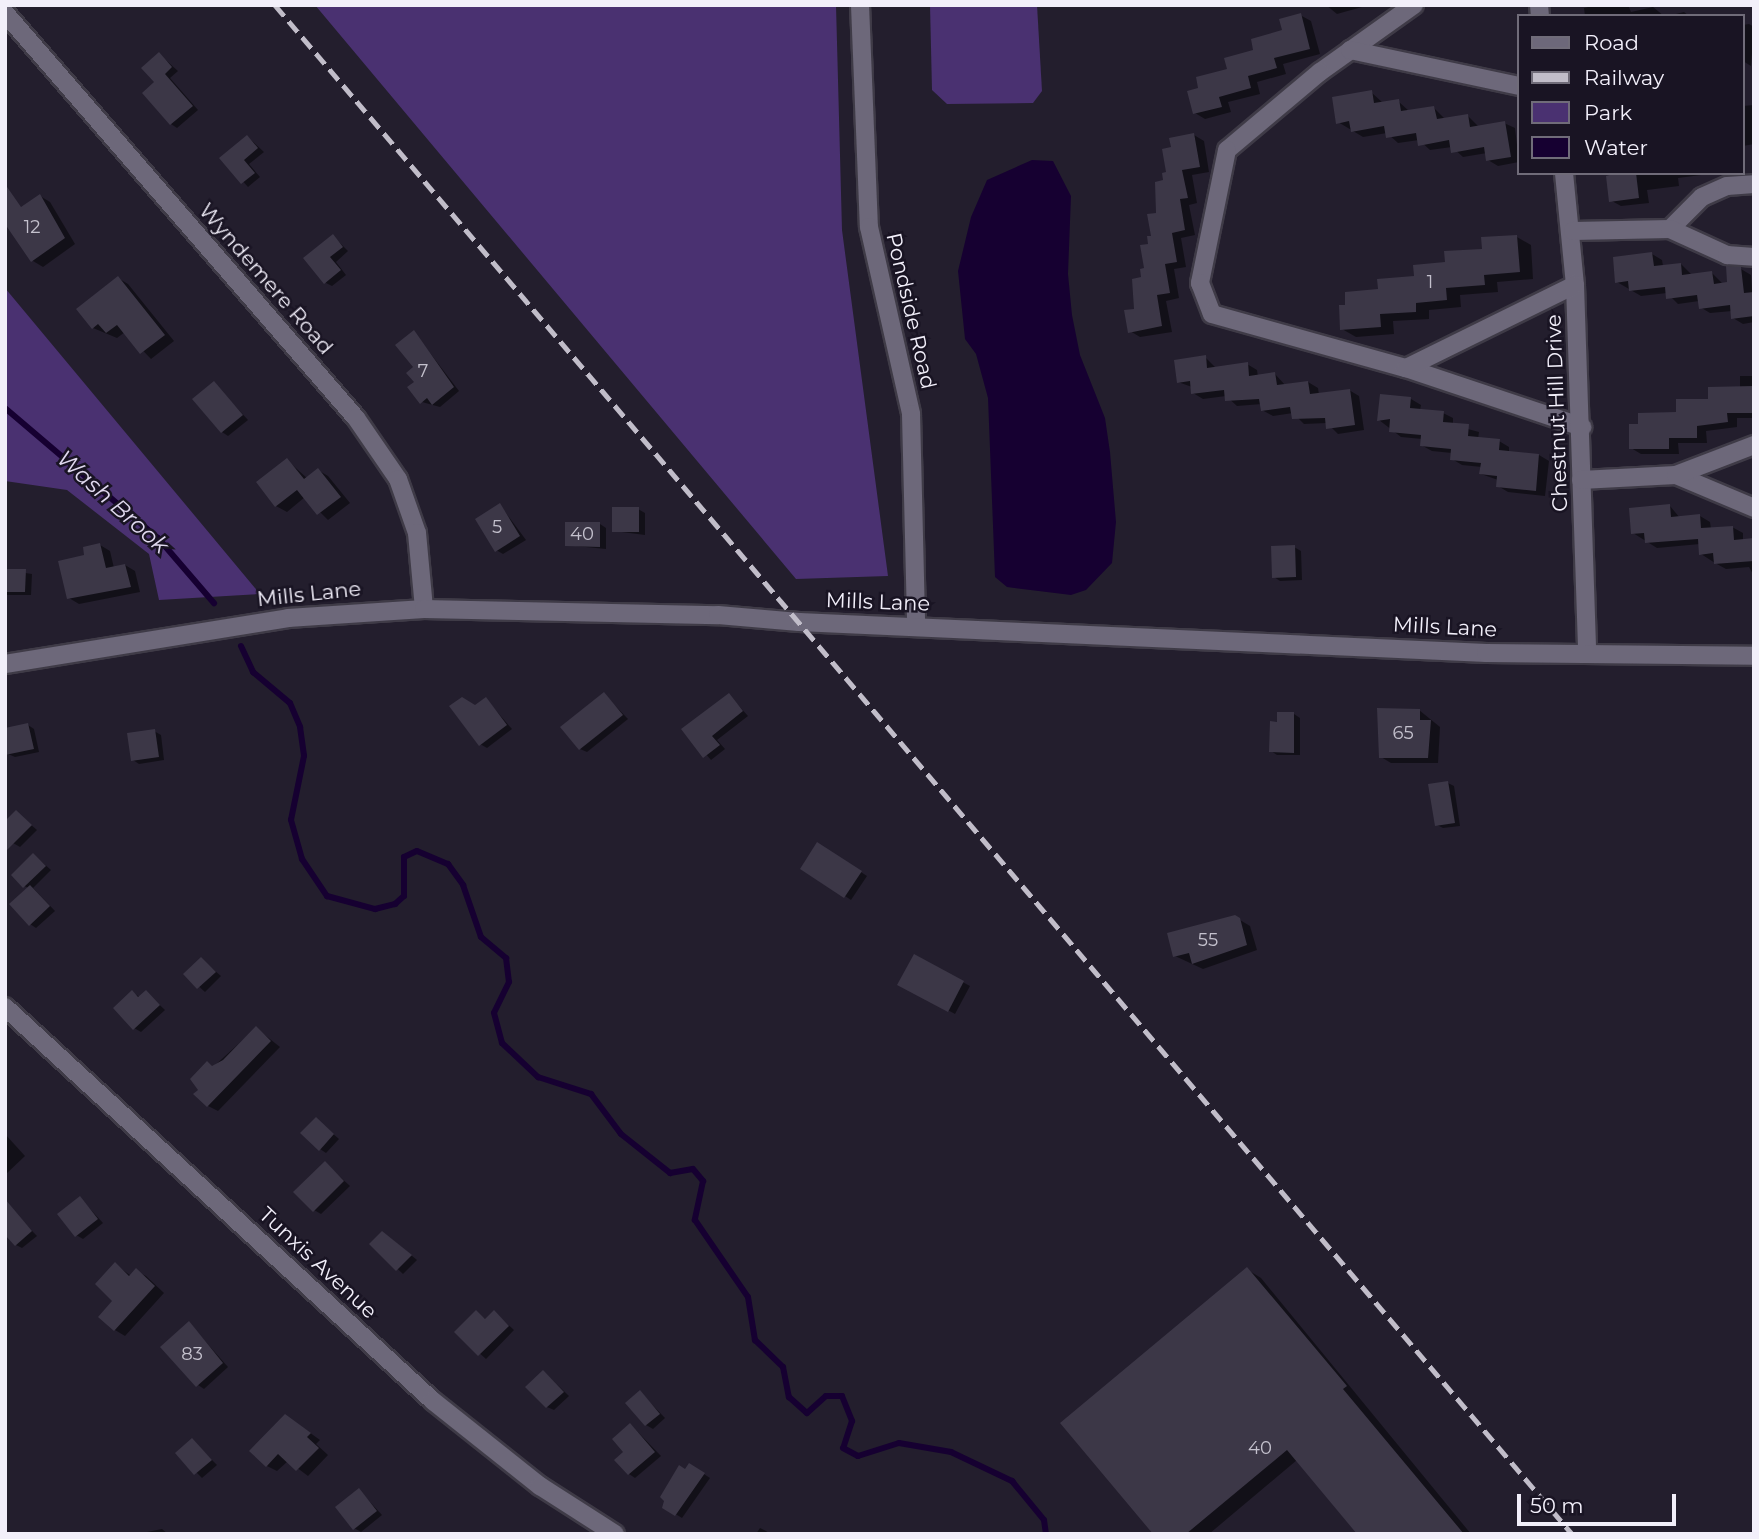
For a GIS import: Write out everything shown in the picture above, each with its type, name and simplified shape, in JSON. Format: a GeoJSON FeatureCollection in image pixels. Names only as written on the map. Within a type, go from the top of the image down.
{"type":"FeatureCollection","features":[{"type":"Feature","properties":{"kind":"street","name":"Pondside Road"},"geometry":{"type":"LineString","coordinates":[[860,5],[869,227],[911,414],[916,626]]}},
{"type":"Feature","properties":{"kind":"street"},"geometry":{"type":"LineString","coordinates":[[1414,5],[1350,50],[1227,150],[1199,284],[1212,314],[1406,368],[1582,427]]}},
{"type":"Feature","properties":{"kind":"street","name":"Wyndemere Road"},"geometry":{"type":"LineString","coordinates":[[5,13],[356,418],[398,479],[417,533],[424,609]]}},
{"type":"Feature","properties":{"kind":"street"},"geometry":{"type":"LineString","coordinates":[[1350,50],[1518,86]]}},
{"type":"Feature","properties":{"kind":"street","name":"Chestnut Hill Drive"},"geometry":{"type":"LineString","coordinates":[[1564,175],[1573,232],[1582,427],[1581,480],[1587,653]]}},
{"type":"Feature","properties":{"kind":"street"},"geometry":{"type":"LineString","coordinates":[[1670,229],[1702,197],[1727,186],[1754,184]]}},
{"type":"Feature","properties":{"kind":"street"},"geometry":{"type":"LineString","coordinates":[[1573,232],[1670,229],[1727,256],[1754,257]]}},
{"type":"Feature","properties":{"kind":"street"},"geometry":{"type":"LineString","coordinates":[[1406,368],[1575,285]]}},
{"type":"Feature","properties":{"kind":"street"},"geometry":{"type":"LineString","coordinates":[[1581,480],[1676,475],[1754,445]]}},
{"type":"Feature","properties":{"kind":"street"},"geometry":{"type":"LineString","coordinates":[[1676,475],[1754,508]]}},
{"type":"Feature","properties":{"kind":"street","name":"Mills Lane"},"geometry":{"type":"LineString","coordinates":[[5,664],[288,618],[424,609],[718,615],[1486,653],[1754,656]]}},
{"type":"Feature","properties":{"kind":"street","name":"Tunxis Avenue"},"geometry":{"type":"LineString","coordinates":[[5,1007],[433,1401],[540,1486],[615,1534]]}},
{"type":"Feature","properties":{"kind":"green space"},"geometry":{"type":"Polygon","coordinates":[[[315,5],[836,5],[842,230],[888,576],[796,579],[315,5]]]}},
{"type":"Feature","properties":{"kind":"green space"},"geometry":{"type":"Polygon","coordinates":[[[930,5],[1037,5],[1042,91],[1033,103],[947,104],[932,90],[930,5]]]}},
{"type":"Feature","properties":{"kind":"green space"},"geometry":{"type":"Polygon","coordinates":[[[5,288],[260,594],[159,600],[149,554],[67,490],[5,481],[5,288]]]}},
{"type":"Feature","properties":{"kind":"water"},"geometry":{"type":"Polygon","coordinates":[[[1032,160],[1053,161],[1071,196],[1068,274],[1072,315],[1080,355],[1105,418],[1110,452],[1116,522],[1112,563],[1086,590],[1071,595],[1007,587],[995,577],[988,398],[976,354],[965,339],[958,271],[971,217],[987,180],[1032,160]]]}},
{"type":"Feature","properties":{"kind":"building"},"geometry":{"type":"Polygon","coordinates":[[[1301,13],[1310,49],[1274,58],[1277,68],[1248,76],[1251,88],[1219,97],[1222,107],[1193,114],[1187,91],[1198,88],[1196,77],[1227,69],[1224,58],[1253,50],[1251,39],[1282,30],[1279,19],[1301,13]]]}},
{"type":"Feature","properties":{"kind":"building"},"geometry":{"type":"Polygon","coordinates":[[[159,52],[172,67],[165,74],[193,106],[170,125],[142,93],[154,82],[141,68],[159,52]]]}},
{"type":"Feature","properties":{"kind":"building"},"geometry":{"type":"Polygon","coordinates":[[[1372,90],[1374,103],[1399,99],[1401,111],[1434,106],[1437,119],[1468,114],[1470,127],[1505,121],[1511,157],[1486,161],[1484,147],[1451,153],[1449,140],[1418,146],[1416,133],[1386,138],[1384,126],[1351,132],[1349,121],[1336,124],[1332,97],[1372,90]]]}},
{"type":"Feature","properties":{"kind":"building"},"geometry":{"type":"Polygon","coordinates":[[[1194,133],[1200,167],[1182,170],[1188,198],[1180,199],[1185,230],[1172,233],[1177,262],[1165,264],[1170,293],[1157,295],[1162,326],[1128,333],[1124,310],[1134,309],[1132,279],[1141,277],[1140,269],[1144,268],[1140,245],[1148,244],[1147,236],[1151,236],[1147,214],[1156,213],[1155,182],[1163,180],[1162,173],[1166,172],[1162,149],[1171,147],[1169,138],[1194,133]]]}},
{"type":"Feature","properties":{"kind":"building"},"geometry":{"type":"Polygon","coordinates":[[[247,135],[258,148],[244,160],[255,173],[241,184],[219,158],[247,135]]]}},
{"type":"Feature","properties":{"kind":"building"},"geometry":{"type":"Polygon","coordinates":[[[1636,175],[1639,198],[1609,202],[1606,176],[1636,175]]]}},
{"type":"Feature","properties":{"kind":"building"},"geometry":{"type":"Polygon","coordinates":[[[5,184],[21,207],[40,194],[65,238],[31,262],[5,224],[5,184]]]}},
{"type":"Feature","properties":{"kind":"building"},"geometry":{"type":"Polygon","coordinates":[[[333,234],[343,247],[330,257],[341,270],[324,284],[303,258],[333,234]]]}},
{"type":"Feature","properties":{"kind":"building"},"geometry":{"type":"Polygon","coordinates":[[[1517,235],[1520,272],[1484,275],[1485,285],[1446,288],[1447,300],[1416,303],[1416,312],[1380,314],[1381,327],[1340,330],[1339,305],[1345,305],[1345,292],[1378,289],[1377,279],[1414,276],[1413,265],[1445,262],[1444,251],[1482,249],[1481,237],[1517,235]]]}},
{"type":"Feature","properties":{"kind":"building"},"geometry":{"type":"Polygon","coordinates":[[[1652,252],[1654,266],[1681,263],[1682,275],[1712,271],[1714,284],[1727,282],[1726,266],[1741,267],[1744,293],[1754,292],[1754,316],[1731,319],[1730,305],[1699,309],[1697,295],[1666,299],[1665,287],[1629,291],[1628,281],[1615,283],[1613,257],[1652,252]]]}},
{"type":"Feature","properties":{"kind":"building"},"geometry":{"type":"Polygon","coordinates":[[[118,276],[165,335],[140,354],[117,325],[106,333],[98,324],[92,329],[76,309],[118,276]]]}},
{"type":"Feature","properties":{"kind":"building"},"geometry":{"type":"Polygon","coordinates":[[[414,330],[454,387],[432,405],[427,398],[420,404],[407,387],[414,382],[406,373],[413,367],[395,345],[414,330]]]}},
{"type":"Feature","properties":{"kind":"building"},"geometry":{"type":"Polygon","coordinates":[[[1206,355],[1207,368],[1248,362],[1249,376],[1275,372],[1277,385],[1308,381],[1310,394],[1350,389],[1355,425],[1326,429],[1325,418],[1292,419],[1290,407],[1261,411],[1259,399],[1225,401],[1224,390],[1191,394],[1190,381],[1177,383],[1174,360],[1206,355]]]}},
{"type":"Feature","properties":{"kind":"building"},"geometry":{"type":"Polygon","coordinates":[[[214,381],[243,415],[221,433],[192,399],[214,381]]]}},
{"type":"Feature","properties":{"kind":"building"},"geometry":{"type":"Polygon","coordinates":[[[1754,386],[1754,413],[1727,413],[1728,422],[1697,426],[1697,438],[1669,438],[1669,449],[1629,449],[1629,424],[1638,424],[1638,413],[1676,412],[1676,399],[1708,399],[1708,387],[1754,386]]]}},
{"type":"Feature","properties":{"kind":"building"},"geometry":{"type":"Polygon","coordinates":[[[1380,394],[1411,397],[1410,408],[1444,411],[1443,422],[1469,424],[1468,436],[1500,439],[1499,450],[1539,454],[1536,491],[1496,487],[1497,476],[1479,474],[1481,463],[1450,460],[1451,449],[1420,446],[1421,435],[1389,432],[1390,419],[1377,421],[1380,394]]]}},
{"type":"Feature","properties":{"kind":"building"},"geometry":{"type":"Polygon","coordinates":[[[287,458],[304,479],[318,468],[341,497],[317,515],[297,490],[275,507],[256,482],[287,458]]]}},
{"type":"Feature","properties":{"kind":"building"},"geometry":{"type":"Polygon","coordinates":[[[500,503],[520,536],[495,552],[475,519],[500,503]]]}},
{"type":"Feature","properties":{"kind":"building"},"geometry":{"type":"Polygon","coordinates":[[[1670,504],[1671,517],[1700,514],[1701,528],[1733,526],[1734,540],[1754,538],[1754,561],[1714,564],[1713,553],[1699,555],[1698,539],[1645,543],[1644,533],[1631,534],[1629,508],[1670,504]]]}},
{"type":"Feature","properties":{"kind":"building"},"geometry":{"type":"Polygon","coordinates":[[[612,507],[639,507],[639,532],[612,532],[612,507]]]}},
{"type":"Feature","properties":{"kind":"building"},"geometry":{"type":"Polygon","coordinates":[[[565,522],[600,522],[600,547],[565,546],[565,522]]]}},
{"type":"Feature","properties":{"kind":"building"},"geometry":{"type":"Polygon","coordinates":[[[100,543],[106,568],[125,564],[131,587],[67,599],[58,561],[84,555],[83,547],[100,543]]]}},
{"type":"Feature","properties":{"kind":"building"},"geometry":{"type":"Polygon","coordinates":[[[1295,545],[1296,577],[1272,578],[1271,546],[1295,545]]]}},
{"type":"Feature","properties":{"kind":"building"},"geometry":{"type":"Polygon","coordinates":[[[5,569],[26,569],[25,592],[5,592],[5,569]]]}},
{"type":"Feature","properties":{"kind":"building"},"geometry":{"type":"Polygon","coordinates":[[[604,692],[623,715],[579,750],[560,727],[604,692]]]}},
{"type":"Feature","properties":{"kind":"building"},"geometry":{"type":"Polygon","coordinates":[[[729,693],[743,711],[712,736],[720,745],[703,758],[681,729],[729,693]]]}},
{"type":"Feature","properties":{"kind":"building"},"geometry":{"type":"Polygon","coordinates":[[[462,697],[475,705],[486,697],[507,725],[479,746],[449,706],[462,697]]]}},
{"type":"Feature","properties":{"kind":"building"},"geometry":{"type":"Polygon","coordinates":[[[1377,708],[1420,709],[1420,720],[1431,720],[1428,758],[1379,758],[1377,708]]]}},
{"type":"Feature","properties":{"kind":"building"},"geometry":{"type":"Polygon","coordinates":[[[1277,712],[1294,712],[1294,753],[1269,752],[1270,721],[1277,722],[1277,712]]]}},
{"type":"Feature","properties":{"kind":"building"},"geometry":{"type":"Polygon","coordinates":[[[28,723],[34,749],[5,755],[5,728],[28,723]]]}},
{"type":"Feature","properties":{"kind":"building"},"geometry":{"type":"Polygon","coordinates":[[[155,729],[159,757],[131,761],[127,733],[155,729]]]}},
{"type":"Feature","properties":{"kind":"building"},"geometry":{"type":"Polygon","coordinates":[[[1448,781],[1455,823],[1435,826],[1428,784],[1448,781]]]}},
{"type":"Feature","properties":{"kind":"building"},"geometry":{"type":"Polygon","coordinates":[[[16,810],[32,825],[5,852],[5,821],[16,810]]]}},
{"type":"Feature","properties":{"kind":"building"},"geometry":{"type":"Polygon","coordinates":[[[817,842],[862,871],[844,898],[800,869],[817,842]]]}},
{"type":"Feature","properties":{"kind":"building"},"geometry":{"type":"Polygon","coordinates":[[[33,853],[46,866],[23,888],[11,875],[33,853]]]}},
{"type":"Feature","properties":{"kind":"building"},"geometry":{"type":"Polygon","coordinates":[[[30,885],[50,906],[29,926],[9,904],[30,885]]]}},
{"type":"Feature","properties":{"kind":"building"},"geometry":{"type":"Polygon","coordinates":[[[1235,915],[1240,918],[1247,945],[1192,964],[1189,953],[1173,957],[1167,933],[1235,915]]]}},
{"type":"Feature","properties":{"kind":"building"},"geometry":{"type":"Polygon","coordinates":[[[914,954],[964,981],[948,1012],[897,985],[914,954]]]}},
{"type":"Feature","properties":{"kind":"building"},"geometry":{"type":"Polygon","coordinates":[[[201,957],[216,972],[197,989],[183,974],[201,957]]]}},
{"type":"Feature","properties":{"kind":"building"},"geometry":{"type":"Polygon","coordinates":[[[132,990],[138,997],[146,990],[160,1005],[133,1030],[113,1008],[132,990]]]}},
{"type":"Feature","properties":{"kind":"building"},"geometry":{"type":"Polygon","coordinates":[[[256,1026],[271,1041],[207,1107],[193,1094],[198,1090],[190,1079],[207,1061],[212,1066],[223,1060],[256,1026]]]}},
{"type":"Feature","properties":{"kind":"building"},"geometry":{"type":"Polygon","coordinates":[[[316,1117],[334,1134],[319,1151],[300,1133],[316,1117]]]}},
{"type":"Feature","properties":{"kind":"building"},"geometry":{"type":"Polygon","coordinates":[[[325,1161],[344,1181],[313,1212],[293,1192],[325,1161]]]}},
{"type":"Feature","properties":{"kind":"building"},"geometry":{"type":"Polygon","coordinates":[[[80,1196],[98,1219],[75,1237],[57,1214],[80,1196]]]}},
{"type":"Feature","properties":{"kind":"building"},"geometry":{"type":"Polygon","coordinates":[[[5,1199],[32,1231],[15,1246],[5,1235],[5,1199]]]}},
{"type":"Feature","properties":{"kind":"building"},"geometry":{"type":"Polygon","coordinates":[[[382,1231],[412,1255],[396,1271],[369,1244],[382,1231]]]}},
{"type":"Feature","properties":{"kind":"building"},"geometry":{"type":"Polygon","coordinates":[[[115,1262],[129,1276],[136,1268],[155,1286],[114,1331],[98,1317],[112,1301],[95,1284],[115,1262]]]}},
{"type":"Feature","properties":{"kind":"building"},"geometry":{"type":"Polygon","coordinates":[[[1247,1267],[1347,1386],[1343,1389],[1464,1534],[1357,1534],[1287,1450],[1186,1534],[1153,1534],[1060,1423],[1247,1267]]]}},
{"type":"Feature","properties":{"kind":"building"},"geometry":{"type":"Polygon","coordinates":[[[476,1310],[485,1319],[494,1310],[509,1326],[478,1356],[454,1332],[476,1310]]]}},
{"type":"Feature","properties":{"kind":"building"},"geometry":{"type":"Polygon","coordinates":[[[189,1321],[223,1363],[196,1387],[160,1347],[189,1321]]]}},
{"type":"Feature","properties":{"kind":"building"},"geometry":{"type":"Polygon","coordinates":[[[543,1370],[564,1392],[546,1408],[525,1387],[543,1370]]]}},
{"type":"Feature","properties":{"kind":"building"},"geometry":{"type":"Polygon","coordinates":[[[640,1390],[660,1414],[645,1426],[625,1403],[640,1390]]]}},
{"type":"Feature","properties":{"kind":"building"},"geometry":{"type":"Polygon","coordinates":[[[285,1414],[311,1433],[307,1437],[319,1448],[296,1471],[278,1454],[266,1467],[249,1451],[285,1414]]]}},
{"type":"Feature","properties":{"kind":"building"},"geometry":{"type":"Polygon","coordinates":[[[630,1423],[655,1452],[628,1475],[614,1460],[623,1452],[612,1439],[630,1423]]]}},
{"type":"Feature","properties":{"kind":"building"},"geometry":{"type":"Polygon","coordinates":[[[192,1438],[212,1460],[194,1475],[175,1453],[192,1438]]]}},
{"type":"Feature","properties":{"kind":"building"},"geometry":{"type":"Polygon","coordinates":[[[689,1463],[705,1473],[675,1516],[662,1508],[664,1501],[660,1497],[679,1465],[685,1469],[689,1463]]]}},
{"type":"Feature","properties":{"kind":"building"},"geometry":{"type":"Polygon","coordinates":[[[359,1488],[377,1511],[353,1530],[335,1507],[359,1488]]]}},
{"type":"Feature","properties":{"kind":"waterway","name":"Wash Brook"},"geometry":{"type":"LineString","coordinates":[[5,408],[158,538],[214,603]]}},
{"type":"Feature","properties":{"kind":"waterway","name":"Wash Brook"},"geometry":{"type":"LineString","coordinates":[[241,646],[253,672],[290,703],[300,727],[304,756],[291,820],[302,859],[327,896],[375,909],[395,904],[404,896],[404,857],[417,851],[448,864],[463,885],[481,937],[506,958],[509,982],[494,1013],[502,1043],[538,1077],[591,1094],[621,1134],[670,1173],[693,1169],[703,1181],[695,1220],[748,1297],[755,1340],[783,1367],[789,1397],[807,1413],[826,1396],[842,1396],[852,1421],[843,1448],[858,1456],[899,1443],[951,1452],[1012,1481],[1044,1520],[1046,1534]]}},
{"type":"Feature","properties":{"kind":"railway"},"geometry":{"type":"LineString","coordinates":[[275,5],[1572,1534]]}}]}
